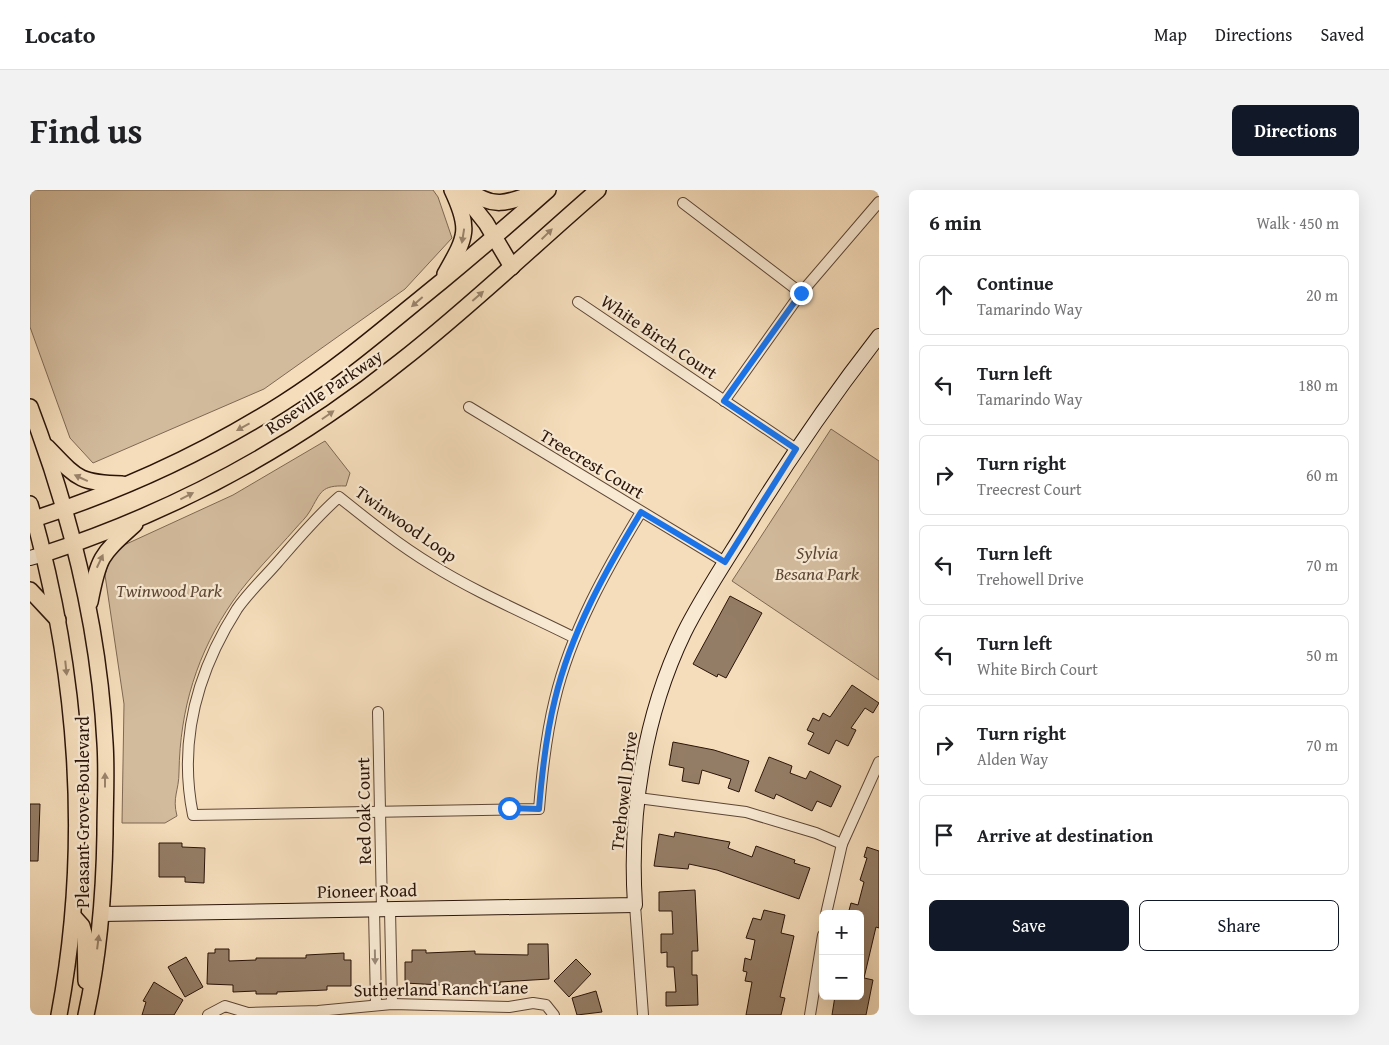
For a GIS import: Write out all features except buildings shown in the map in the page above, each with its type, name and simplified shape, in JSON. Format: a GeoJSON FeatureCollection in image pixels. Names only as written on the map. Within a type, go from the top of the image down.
{"type":"FeatureCollection","features":[{"type":"Feature","properties":{"kind":"main road"},"geometry":{"type":"LineString","coordinates":[[442,280],[462,244],[465,234],[463,215],[452,190]]}},
{"type":"Feature","properties":{"kind":"main road"},"geometry":{"type":"LineString","coordinates":[[460,190],[495,238],[512,267]]}},
{"type":"Feature","properties":{"kind":"main road"},"geometry":{"type":"LineString","coordinates":[[470,190],[480,199],[493,203],[508,203],[542,190]]}},
{"type":"Feature","properties":{"kind":"main road","name":"Roseville Parkway"},"geometry":{"type":"LineString","coordinates":[[31,515],[65,509],[129,484],[196,452],[284,402],[381,333],[442,280],[495,238],[548,190]]}},
{"type":"Feature","properties":{"kind":"main road","name":"Roseville Parkway"},"geometry":{"type":"LineString","coordinates":[[37,556],[74,544],[143,517],[214,483],[318,422],[405,359],[598,190]]}},
{"type":"Feature","properties":{"kind":"main road","name":"Pleasant Grove Boulevard"},"geometry":{"type":"LineString","coordinates":[[30,407],[65,509],[89,609],[105,744],[101,914],[87,1011]]}},
{"type":"Feature","properties":{"kind":"main road"},"geometry":{"type":"LineString","coordinates":[[44,445],[73,475],[82,480],[92,483],[129,484]]}},
{"type":"Feature","properties":{"kind":"main road","name":"Pleasant Grove Boulevard"},"geometry":{"type":"LineString","coordinates":[[31,515],[37,556],[58,620],[70,704],[77,800],[78,858],[74,917],[59,1015]]}},
{"type":"Feature","properties":{"kind":"main road"},"geometry":{"type":"LineString","coordinates":[[89,609],[100,559],[106,550],[143,517]]}},
{"type":"Feature","properties":{"kind":"main road"},"geometry":{"type":"LineString","coordinates":[[30,590],[58,620]]}},
{"type":"Feature","properties":{"kind":"main road"},"geometry":{"type":"LineString","coordinates":[[74,917],[82,926],[85,937],[87,1011]]}},
{"type":"Feature","properties":{"kind":"street"},"geometry":{"type":"LineString","coordinates":[[724,401],[801,293],[879,202]]}},
{"type":"Feature","properties":{"kind":"street"},"geometry":{"type":"LineString","coordinates":[[683,203],[801,293]]}},
{"type":"Feature","properties":{"kind":"street","name":"White Birch Court"},"geometry":{"type":"LineString","coordinates":[[578,302],[796,449]]}},
{"type":"Feature","properties":{"kind":"street","name":"Trehowell Drive"},"geometry":{"type":"LineString","coordinates":[[643,1015],[633,880],[638,798],[648,735],[673,658],[701,601],[796,449],[879,336]]}},
{"type":"Feature","properties":{"kind":"street","name":"Treecrest Court"},"geometry":{"type":"LineString","coordinates":[[470,407],[725,562]]}},
{"type":"Feature","properties":{"kind":"street","name":"Twinwood Loop"},"geometry":{"type":"LineString","coordinates":[[380,811],[193,815],[187,784],[191,718],[208,661],[238,608],[317,516],[339,497],[377,528],[432,566],[487,596],[575,638]]}},
{"type":"Feature","properties":{"kind":"street"},"geometry":{"type":"LineString","coordinates":[[380,811],[539,809],[543,768],[555,698],[575,638],[607,568],[641,512]]}},
{"type":"Feature","properties":{"kind":"street","name":"Red Oak Court"},"geometry":{"type":"LineString","coordinates":[[378,712],[382,910]]}},
{"type":"Feature","properties":{"kind":"street"},"geometry":{"type":"LineString","coordinates":[[827,910],[842,844],[879,762]]}},
{"type":"Feature","properties":{"kind":"street"},"geometry":{"type":"LineString","coordinates":[[638,798],[746,812],[816,833],[842,844]]}},
{"type":"Feature","properties":{"kind":"street","name":"Pioneer Road"},"geometry":{"type":"LineString","coordinates":[[101,914],[634,905]]}},
{"type":"Feature","properties":{"kind":"street"},"geometry":{"type":"LineString","coordinates":[[382,910],[392,1004]]}},
{"type":"Feature","properties":{"kind":"street"},"geometry":{"type":"LineString","coordinates":[[376,1004],[382,910]]}},
{"type":"Feature","properties":{"kind":"street"},"geometry":{"type":"LineString","coordinates":[[810,1015],[820,955]]}},
{"type":"Feature","properties":{"kind":"street","name":"Sutherland Ranch Lane"},"geometry":{"type":"LineString","coordinates":[[208,1015],[226,1006],[248,1013],[318,1011],[376,1004],[509,1007],[533,1003],[546,1005],[554,1015]]}},
{"type":"Feature","properties":{"kind":"green space"},"geometry":{"type":"Polygon","coordinates":[[[30,190],[433,190],[438,197],[452,238],[405,289],[264,389],[93,463],[70,438],[30,327],[30,190]]]}},
{"type":"Feature","properties":{"kind":"green space","name":"Sylvia Besana Park"},"geometry":{"type":"Polygon","coordinates":[[[831,429],[879,461],[879,680],[732,581],[831,429]]]}},
{"type":"Feature","properties":{"kind":"green space","name":"Twinwood Park"},"geometry":{"type":"Polygon","coordinates":[[[325,441],[350,473],[346,486],[327,488],[320,494],[305,518],[240,591],[220,621],[200,661],[187,704],[175,799],[177,816],[165,823],[122,823],[124,704],[105,575],[110,558],[122,546],[233,495],[325,441]]]}},
{"type":"Feature","properties":{"kind":"route"},"geometry":{"type":"LineString","coordinates":[[509,808],[539,809],[543,768],[555,698],[575,638],[607,568],[641,512],[706,553],[725,562],[796,449],[724,401],[801,293]]}}]}
